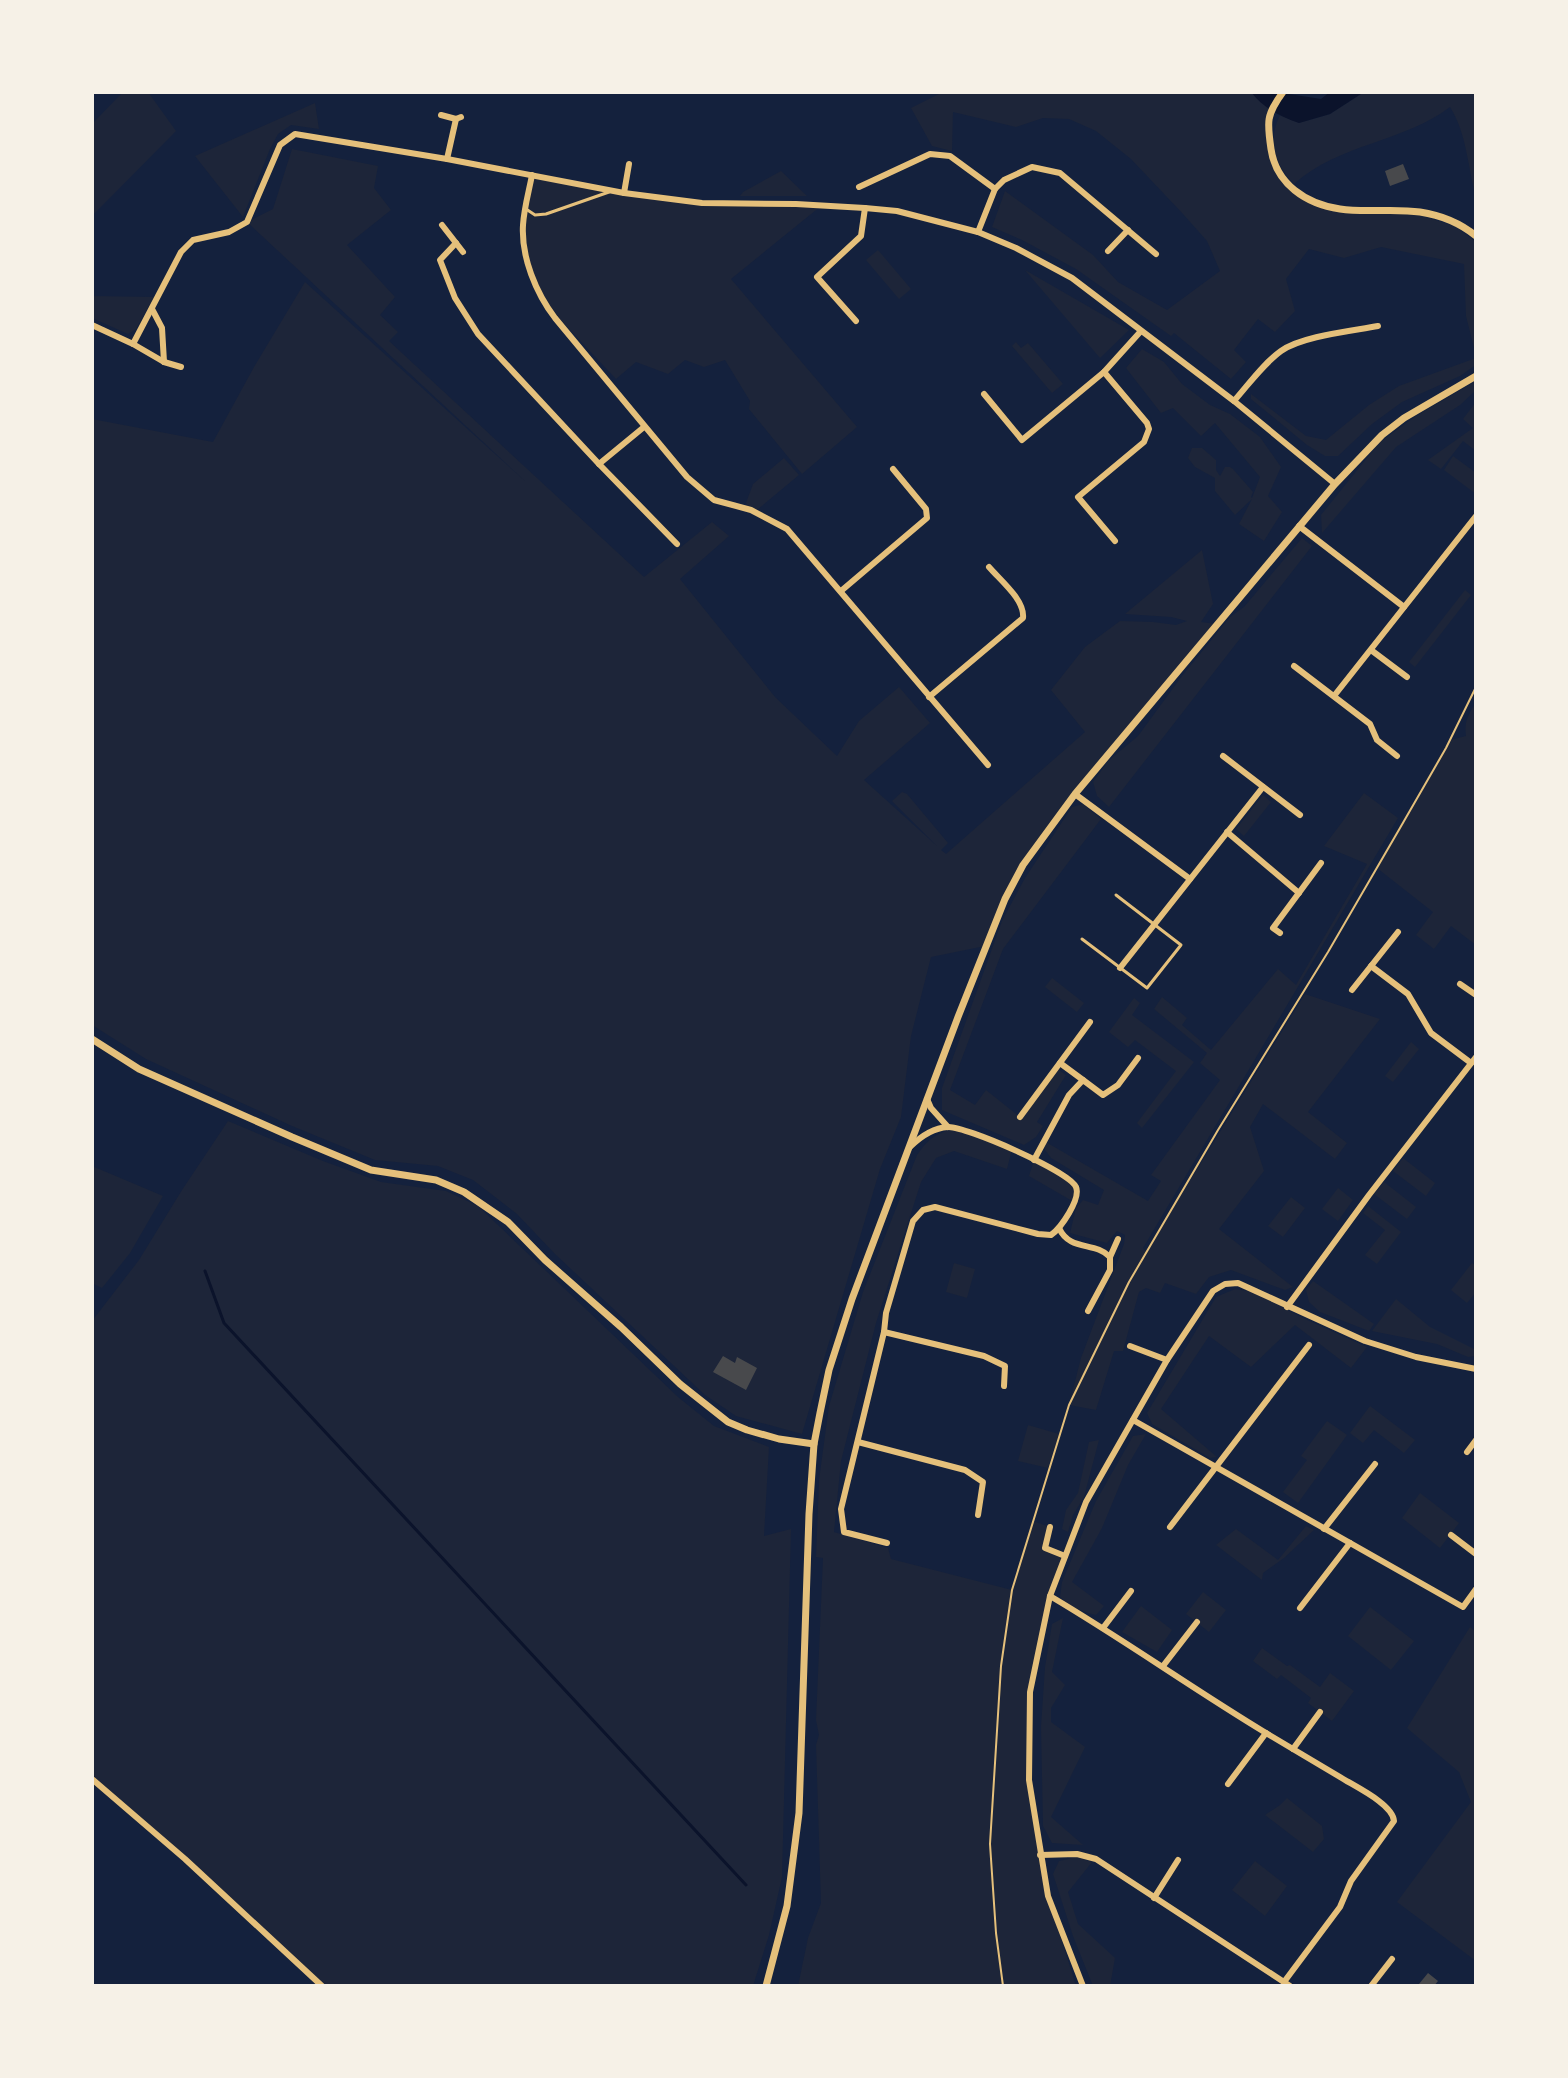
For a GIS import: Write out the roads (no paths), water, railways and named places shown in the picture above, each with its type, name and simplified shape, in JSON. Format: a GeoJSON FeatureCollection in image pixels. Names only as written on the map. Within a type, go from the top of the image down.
{"type":"FeatureCollection","features":[{"type":"Feature","properties":{"kind":"street"},"geometry":{"type":"LineString","coordinates":[[1283,92],[1267,122],[1272,160],[1289,188],[1308,200],[1340,209],[1420,212],[1449,219],[1476,236]]}},
{"type":"Feature","properties":{"kind":"street"},"geometry":{"type":"LineString","coordinates":[[441,115],[459,118],[447,159]]}},
{"type":"Feature","properties":{"kind":"street"},"geometry":{"type":"LineString","coordinates":[[133,344],[181,252],[198,238],[229,232],[247,222],[280,145],[295,134],[624,193],[702,203],[796,204],[897,211],[978,232],[1072,278],[1234,401],[1335,484]]}},
{"type":"Feature","properties":{"kind":"street"},"geometry":{"type":"LineString","coordinates":[[859,187],[930,154],[950,156],[995,189]]}},
{"type":"Feature","properties":{"kind":"street"},"geometry":{"type":"LineString","coordinates":[[624,193],[629,164]]}},
{"type":"Feature","properties":{"kind":"street"},"geometry":{"type":"LineString","coordinates":[[978,232],[995,189],[1004,180],[1032,167],[1060,173],[1156,254]]}},
{"type":"Feature","properties":{"kind":"street"},"geometry":{"type":"LineString","coordinates":[[532,175],[523,225],[527,259],[541,299],[687,477],[714,500],[751,510],[787,529],[988,765]]}},
{"type":"Feature","properties":{"kind":"street"},"geometry":{"type":"LineString","coordinates":[[856,321],[817,277],[861,236],[865,208]]}},
{"type":"Feature","properties":{"kind":"street"},"geometry":{"type":"LineString","coordinates":[[442,225],[463,252]]}},
{"type":"Feature","properties":{"kind":"street"},"geometry":{"type":"LineString","coordinates":[[1108,251],[1128,230]]}},
{"type":"Feature","properties":{"kind":"street"},"geometry":{"type":"LineString","coordinates":[[456,243],[440,260],[455,298],[478,334],[677,544]]}},
{"type":"Feature","properties":{"kind":"street"},"geometry":{"type":"LineString","coordinates":[[152,309],[162,328],[164,362]]}},
{"type":"Feature","properties":{"kind":"street"},"geometry":{"type":"LineString","coordinates":[[92,325],[164,362],[181,367]]}},
{"type":"Feature","properties":{"kind":"street"},"geometry":{"type":"LineString","coordinates":[[1234,401],[1283,349],[1307,340],[1378,326]]}},
{"type":"Feature","properties":{"kind":"street"},"geometry":{"type":"LineString","coordinates":[[984,394],[1022,440],[1104,372],[1141,331]]}},
{"type":"Feature","properties":{"kind":"street"},"geometry":{"type":"LineString","coordinates":[[1104,372],[1149,429],[1144,442],[1078,497],[1115,541]]}},
{"type":"Feature","properties":{"kind":"street"},"geometry":{"type":"LineString","coordinates":[[766,1986],[787,1906],[799,1813],[814,1444],[826,1386],[839,1337],[1005,899],[1023,865],[1075,794],[1335,484],[1382,435],[1404,418],[1476,376]]}},
{"type":"Feature","properties":{"kind":"street"},"geometry":{"type":"LineString","coordinates":[[599,464],[644,427]]}},
{"type":"Feature","properties":{"kind":"street"},"geometry":{"type":"LineString","coordinates":[[841,591],[927,518],[926,509],[893,469]]}},
{"type":"Feature","properties":{"kind":"street"},"geometry":{"type":"LineString","coordinates":[[1334,696],[1476,516]]}},
{"type":"Feature","properties":{"kind":"street"},"geometry":{"type":"LineString","coordinates":[[1299,526],[1404,607]]}},
{"type":"Feature","properties":{"kind":"street"},"geometry":{"type":"LineString","coordinates":[[929,697],[1023,618],[1025,613],[1021,605],[989,567]]}},
{"type":"Feature","properties":{"kind":"street"},"geometry":{"type":"LineString","coordinates":[[1371,650],[1407,677]]}},
{"type":"Feature","properties":{"kind":"street"},"geometry":{"type":"LineString","coordinates":[[1294,666],[1370,724],[1377,740],[1397,756]]}},
{"type":"Feature","properties":{"kind":"street"},"geometry":{"type":"LineString","coordinates":[[1223,756],[1300,815]]}},
{"type":"Feature","properties":{"kind":"street"},"geometry":{"type":"LineString","coordinates":[[1120,968],[1263,787]]}},
{"type":"Feature","properties":{"kind":"street"},"geometry":{"type":"LineString","coordinates":[[1075,794],[1190,879]]}},
{"type":"Feature","properties":{"kind":"street"},"geometry":{"type":"LineString","coordinates":[[1227,832],[1299,893]]}},
{"type":"Feature","properties":{"kind":"street"},"geometry":{"type":"LineString","coordinates":[[1280,933],[1273,928],[1321,863]]}},
{"type":"Feature","properties":{"kind":"street"},"geometry":{"type":"LineString","coordinates":[[1352,990],[1398,932]]}},
{"type":"Feature","properties":{"kind":"street"},"geometry":{"type":"LineString","coordinates":[[1287,1307],[1474,1060],[1431,1033],[1408,994],[1371,966]]}},
{"type":"Feature","properties":{"kind":"street"},"geometry":{"type":"LineString","coordinates":[[1460,984],[1476,995]]}},
{"type":"Feature","properties":{"kind":"street"},"geometry":{"type":"LineString","coordinates":[[1020,1117],[1090,1022]]}},
{"type":"Feature","properties":{"kind":"street"},"geometry":{"type":"LineString","coordinates":[[92,1039],[139,1069],[371,1170],[436,1180],[464,1192],[508,1222],[680,1384],[728,1422],[779,1439],[814,1444]]}},
{"type":"Feature","properties":{"kind":"street"},"geometry":{"type":"LineString","coordinates":[[1060,1063],[1103,1095],[1118,1085],[1138,1058]]}},
{"type":"Feature","properties":{"kind":"street"},"geometry":{"type":"LineString","coordinates":[[1034,1160],[1069,1095],[1083,1080]]}},
{"type":"Feature","properties":{"kind":"street"},"geometry":{"type":"LineString","coordinates":[[927,1099],[948,1127]]}},
{"type":"Feature","properties":{"kind":"street"},"geometry":{"type":"LineString","coordinates":[[887,1543],[844,1532],[841,1509],[886,1313],[913,1221],[923,1210],[935,1207],[1051,1235],[1059,1228],[1074,1202],[1076,1187],[1065,1177],[1034,1160],[968,1131],[948,1127],[926,1134],[908,1150]]}},
{"type":"Feature","properties":{"kind":"street"},"geometry":{"type":"LineString","coordinates":[[1059,1228],[1070,1242],[1106,1252],[1110,1257]]}},
{"type":"Feature","properties":{"kind":"street"},"geometry":{"type":"LineString","coordinates":[[1088,1311],[1110,1270],[1110,1257],[1118,1239]]}},
{"type":"Feature","properties":{"kind":"street"},"geometry":{"type":"LineString","coordinates":[[1083,1986],[1048,1896],[1040,1855],[1029,1780],[1030,1692],[1050,1596],[1086,1502],[1167,1360],[1213,1291],[1231,1283],[1244,1284],[1287,1307],[1365,1341],[1416,1357],[1476,1369]]}},
{"type":"Feature","properties":{"kind":"street"},"geometry":{"type":"LineString","coordinates":[[884,1332],[984,1356],[1005,1366],[1004,1386]]}},
{"type":"Feature","properties":{"kind":"street"},"geometry":{"type":"LineString","coordinates":[[1170,1527],[1309,1345]]}},
{"type":"Feature","properties":{"kind":"street"},"geometry":{"type":"LineString","coordinates":[[1130,1346],[1167,1360]]}},
{"type":"Feature","properties":{"kind":"street"},"geometry":{"type":"LineString","coordinates":[[1133,1420],[1463,1607],[1476,1589]]}},
{"type":"Feature","properties":{"kind":"street"},"geometry":{"type":"LineString","coordinates":[[1467,1452],[1476,1440]]}},
{"type":"Feature","properties":{"kind":"street"},"geometry":{"type":"LineString","coordinates":[[858,1442],[965,1470],[983,1482],[978,1515]]}},
{"type":"Feature","properties":{"kind":"street"},"geometry":{"type":"LineString","coordinates":[[1324,1529],[1375,1464]]}},
{"type":"Feature","properties":{"kind":"street"},"geometry":{"type":"LineString","coordinates":[[1050,1527],[1045,1548],[1065,1556]]}},
{"type":"Feature","properties":{"kind":"street"},"geometry":{"type":"LineString","coordinates":[[1451,1535],[1476,1554]]}},
{"type":"Feature","properties":{"kind":"street"},"geometry":{"type":"LineString","coordinates":[[1300,1608],[1350,1543]]}},
{"type":"Feature","properties":{"kind":"street"},"geometry":{"type":"LineString","coordinates":[[1103,1628],[1131,1591]]}},
{"type":"Feature","properties":{"kind":"street"},"geometry":{"type":"LineString","coordinates":[[1040,1855],[1077,1854],[1096,1859],[1287,1984],[1340,1907],[1351,1881],[1394,1821],[1390,1809],[1371,1796],[1050,1596]]}},
{"type":"Feature","properties":{"kind":"street"},"geometry":{"type":"LineString","coordinates":[[1163,1666],[1197,1622]]}},
{"type":"Feature","properties":{"kind":"street"},"geometry":{"type":"LineString","coordinates":[[1293,1749],[1320,1712]]}},
{"type":"Feature","properties":{"kind":"street"},"geometry":{"type":"LineString","coordinates":[[1228,1784],[1266,1733]]}},
{"type":"Feature","properties":{"kind":"street"},"geometry":{"type":"LineString","coordinates":[[92,1779],[185,1859],[322,1986]]}},
{"type":"Feature","properties":{"kind":"street"},"geometry":{"type":"LineString","coordinates":[[1154,1898],[1178,1860]]}},
{"type":"Feature","properties":{"kind":"street"},"geometry":{"type":"LineString","coordinates":[[1371,1986],[1392,1959]]}},
{"type":"Feature","properties":{"kind":"lane"},"geometry":{"type":"LineString","coordinates":[[526,209],[535,215],[546,214],[613,190]]}},
{"type":"Feature","properties":{"kind":"lane"},"geometry":{"type":"LineString","coordinates":[[1082,939],[1147,988],[1181,945],[1116,895]]}},
{"type":"Feature","properties":{"kind":"waterway"},"geometry":{"type":"LineString","coordinates":[[205,1271],[224,1323],[746,1885]]}}]}
